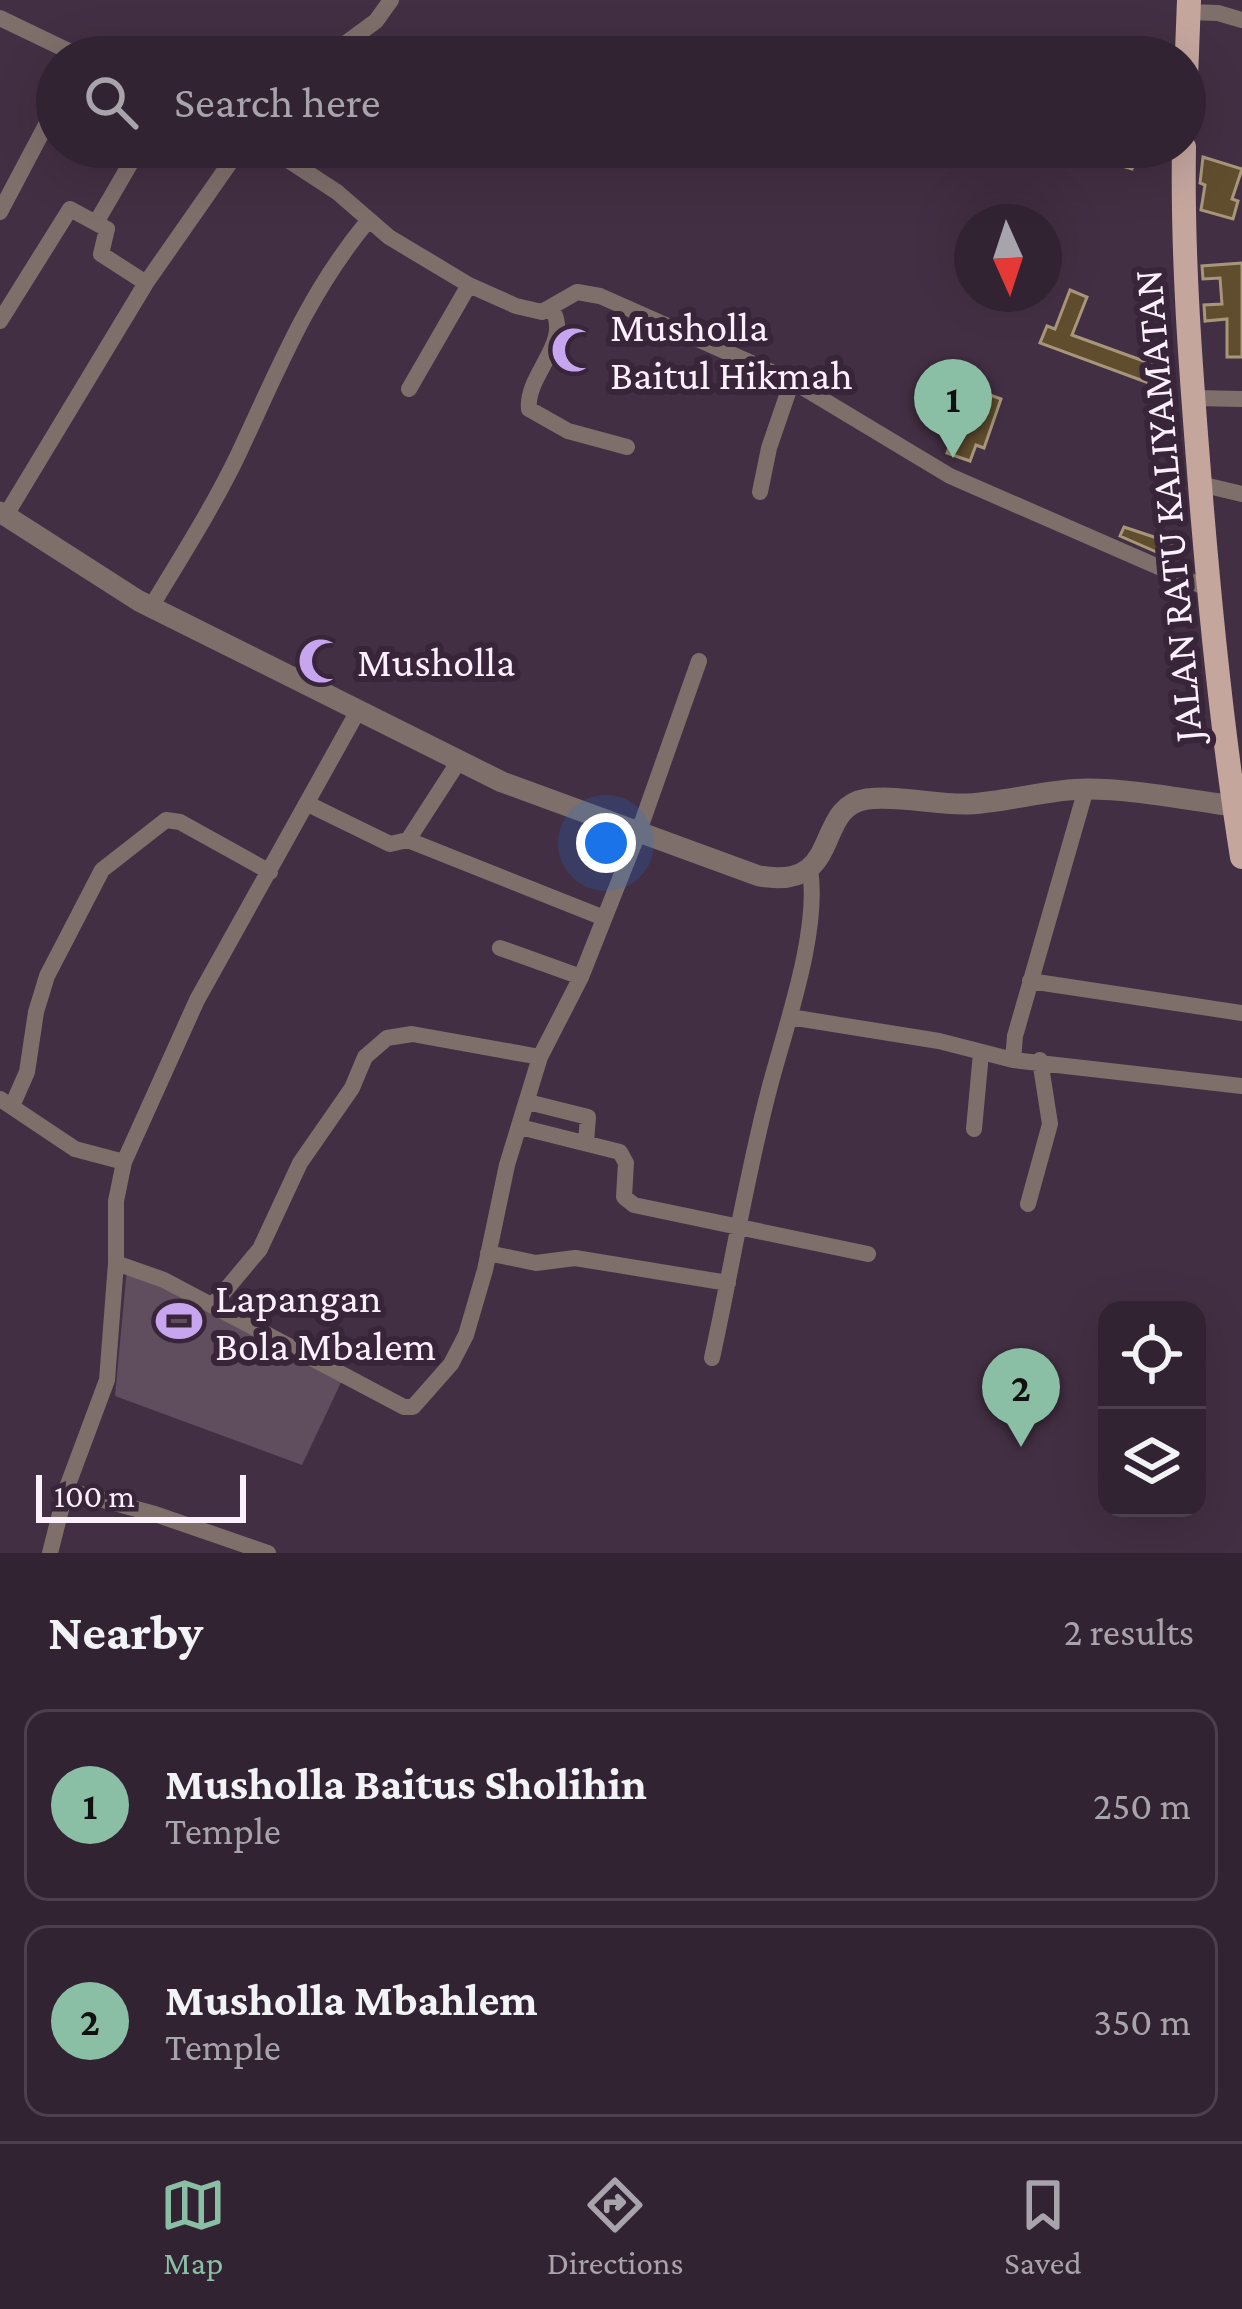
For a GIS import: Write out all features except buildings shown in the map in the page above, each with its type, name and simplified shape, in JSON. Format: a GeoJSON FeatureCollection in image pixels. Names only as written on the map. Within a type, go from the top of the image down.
{"type":"FeatureCollection","features":[{"type":"Feature","properties":{"kind":"main road"},"geometry":{"type":"LineString","coordinates":[[1188,36],[1189,6]]}},
{"type":"Feature","properties":{"kind":"main road","name":"JALAN RATU KALIYAMATAN"},"geometry":{"type":"LineString","coordinates":[[1184,168],[1200,484],[1209,589],[1230,699],[1234,806],[1242,857]]}},
{"type":"Feature","properties":{"kind":"street"},"geometry":{"type":"LineString","coordinates":[[356,36],[376,21],[391,0]]}},
{"type":"Feature","properties":{"kind":"street"},"geometry":{"type":"LineString","coordinates":[[1189,6],[1242,20]]}},
{"type":"Feature","properties":{"kind":"street"},"geometry":{"type":"LineString","coordinates":[[0,18],[37,36]]}},
{"type":"Feature","properties":{"kind":"street"},"geometry":{"type":"LineString","coordinates":[[0,212],[36,144]]}},
{"type":"Feature","properties":{"kind":"street"},"geometry":{"type":"LineString","coordinates":[[97,221],[128,168]]}},
{"type":"Feature","properties":{"kind":"street"},"geometry":{"type":"LineString","coordinates":[[226,168],[146,283],[3,513],[151,607],[502,782],[759,876],[794,878],[810,869],[841,816],[860,800],[967,804],[1086,789],[1234,806]]}},
{"type":"Feature","properties":{"kind":"street"},"geometry":{"type":"LineString","coordinates":[[300,168],[337,192],[367,222],[469,285],[542,312],[577,292],[600,296],[792,381],[950,476],[1209,589]]}},
{"type":"Feature","properties":{"kind":"street"},"geometry":{"type":"LineString","coordinates":[[0,321],[66,211],[74,208],[108,233],[101,254],[146,283]]}},
{"type":"Feature","properties":{"kind":"street"},"geometry":{"type":"LineString","coordinates":[[151,607],[237,457],[294,331],[331,266],[367,222]]}},
{"type":"Feature","properties":{"kind":"street"},"geometry":{"type":"LineString","coordinates":[[0,279],[19,290]]}},
{"type":"Feature","properties":{"kind":"street"},"geometry":{"type":"LineString","coordinates":[[409,388],[469,285]]}},
{"type":"Feature","properties":{"kind":"street"},"geometry":{"type":"LineString","coordinates":[[550,308],[558,326],[549,356],[528,394],[529,409],[568,431],[627,447]]}},
{"type":"Feature","properties":{"kind":"street"},"geometry":{"type":"LineString","coordinates":[[760,492],[792,381]]}},
{"type":"Feature","properties":{"kind":"street"},"geometry":{"type":"LineString","coordinates":[[1193,398],[1242,399]]}},
{"type":"Feature","properties":{"kind":"street"},"geometry":{"type":"LineString","coordinates":[[1200,484],[1242,494]]}},
{"type":"Feature","properties":{"kind":"street"},"geometry":{"type":"LineString","coordinates":[[116,1263],[164,1280],[410,1409],[460,1351],[540,1057],[581,977],[699,661]]}},
{"type":"Feature","properties":{"kind":"street"},"geometry":{"type":"LineString","coordinates":[[50,1553],[66,1490],[99,1408],[109,1361],[116,1201],[124,1162],[197,1000],[359,710]]}},
{"type":"Feature","properties":{"kind":"street"},"geometry":{"type":"LineString","coordinates":[[408,840],[459,761]]}},
{"type":"Feature","properties":{"kind":"street"},"geometry":{"type":"LineString","coordinates":[[1013,1060],[1015,1036],[1086,789]]}},
{"type":"Feature","properties":{"kind":"street"},"geometry":{"type":"LineString","coordinates":[[308,804],[390,844],[408,840],[604,918]]}},
{"type":"Feature","properties":{"kind":"street"},"geometry":{"type":"LineString","coordinates":[[124,1162],[75,1149],[6,1102],[27,1072],[47,976],[102,870],[166,820],[180,822],[270,872]]}},
{"type":"Feature","properties":{"kind":"street"},"geometry":{"type":"LineString","coordinates":[[712,1358],[736,1226],[790,1017],[812,902],[810,869]]}},
{"type":"Feature","properties":{"kind":"street"},"geometry":{"type":"LineString","coordinates":[[500,948],[581,977]]}},
{"type":"Feature","properties":{"kind":"street"},"geometry":{"type":"LineString","coordinates":[[1030,981],[1242,1013]]}},
{"type":"Feature","properties":{"kind":"street"},"geometry":{"type":"LineString","coordinates":[[790,1017],[939,1040],[1013,1060],[1242,1086]]}},
{"type":"Feature","properties":{"kind":"street"},"geometry":{"type":"LineString","coordinates":[[213,1305],[260,1249],[300,1163],[377,1045],[412,1034],[540,1057]]}},
{"type":"Feature","properties":{"kind":"street"},"geometry":{"type":"LineString","coordinates":[[974,1129],[981,1053]]}},
{"type":"Feature","properties":{"kind":"street"},"geometry":{"type":"LineString","coordinates":[[1028,1204],[1050,1124],[1040,1060]]}},
{"type":"Feature","properties":{"kind":"street"},"geometry":{"type":"LineString","coordinates":[[528,1102],[588,1118],[586,1142]]}},
{"type":"Feature","properties":{"kind":"street"},"geometry":{"type":"LineString","coordinates":[[520,1127],[614,1148],[624,1157],[622,1189],[627,1202],[868,1254]]}},
{"type":"Feature","properties":{"kind":"street"},"geometry":{"type":"LineString","coordinates":[[488,1253],[536,1263],[575,1258],[728,1283]]}},
{"type":"Feature","properties":{"kind":"street"},"geometry":{"type":"LineString","coordinates":[[66,1490],[268,1553]]}},
{"type":"Feature","properties":{"kind":"shaded area","name":"Lapangan Bola Mbalem"},"geometry":{"type":"Polygon","coordinates":[[[127,1268],[345,1374],[302,1465],[115,1396],[127,1268]]]}},
{"type":"Feature","properties":{"kind":"place","name":"Musholla Baitul Hikmah"},"geometry":{"type":"Point","coordinates":[574,350]}},
{"type":"Feature","properties":{"kind":"place","name":"Musholla Baitus Sholihin"},"geometry":{"type":"Point","coordinates":[953,458]}},
{"type":"Feature","properties":{"kind":"place","name":"Musholla"},"geometry":{"type":"Point","coordinates":[321,661]}},
{"type":"Feature","properties":{"kind":"place","name":"Lapangan Bola Mbalem"},"geometry":{"type":"Point","coordinates":[179,1321]}},
{"type":"Feature","properties":{"kind":"place","name":"Musholla Mbahlem"},"geometry":{"type":"Point","coordinates":[1021,1447]}}]}
